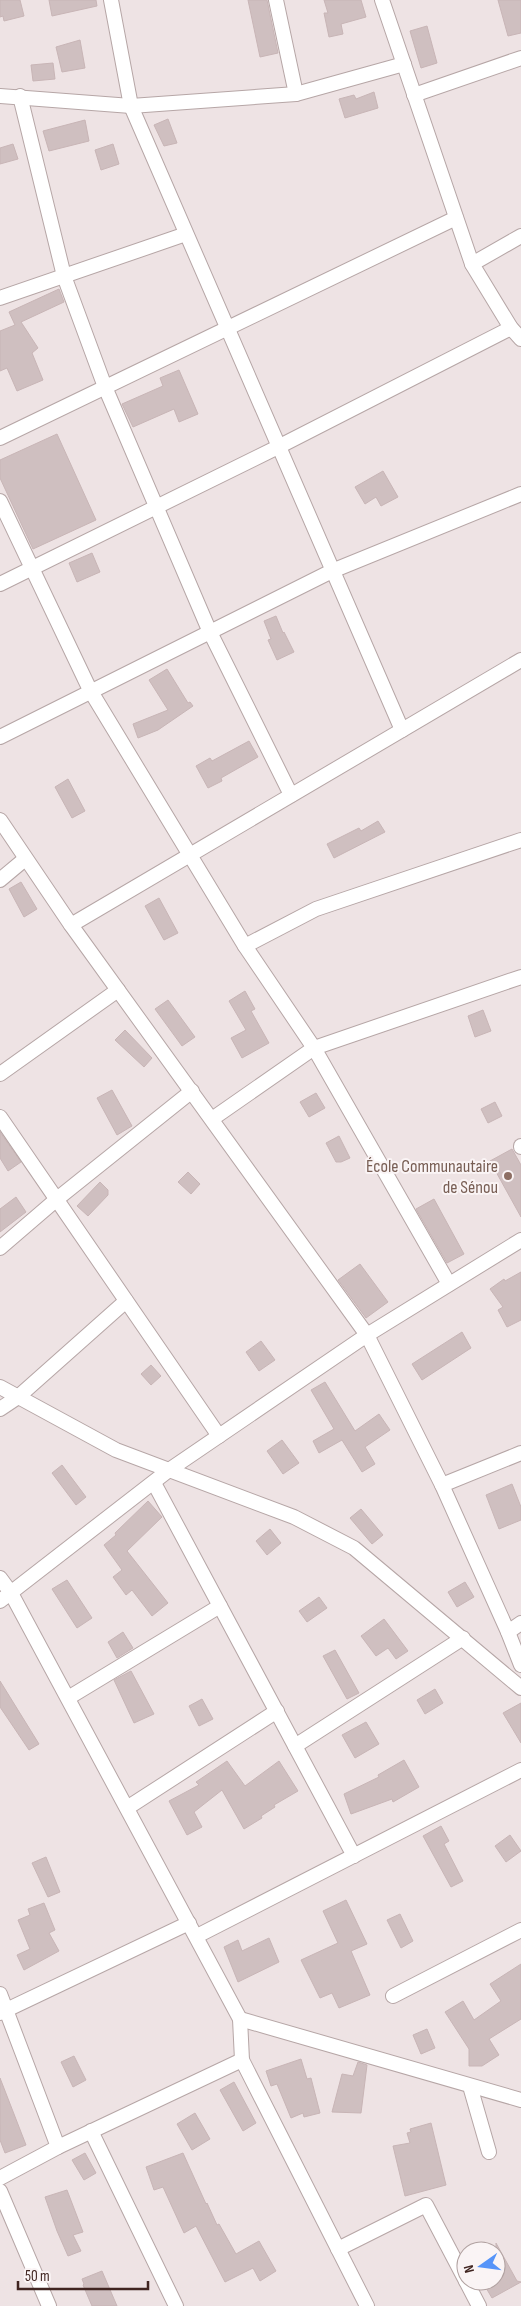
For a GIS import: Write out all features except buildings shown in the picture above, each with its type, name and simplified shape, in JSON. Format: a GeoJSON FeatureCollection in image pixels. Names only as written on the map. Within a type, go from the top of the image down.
{"type":"FeatureCollection","features":[{"type":"Feature","properties":{"kind":"street"},"geometry":{"type":"LineString","coordinates":[[111,0],[131,106],[402,730]]}},
{"type":"Feature","properties":{"kind":"street"},"geometry":{"type":"LineString","coordinates":[[276,0],[296,94]]}},
{"type":"Feature","properties":{"kind":"street"},"geometry":{"type":"LineString","coordinates":[[382,0],[472,264],[511,328],[521,339]]}},
{"type":"Feature","properties":{"kind":"street"},"geometry":{"type":"LineString","coordinates":[[414,95],[521,58]]}},
{"type":"Feature","properties":{"kind":"street"},"geometry":{"type":"LineString","coordinates":[[0,96],[20,96],[131,106],[296,94],[404,64]]}},
{"type":"Feature","properties":{"kind":"street"},"geometry":{"type":"LineString","coordinates":[[20,96],[64,276],[104,387],[209,630],[291,795]]}},
{"type":"Feature","properties":{"kind":"street"},"geometry":{"type":"LineString","coordinates":[[0,438],[456,218]]}},
{"type":"Feature","properties":{"kind":"street"},"geometry":{"type":"LineString","coordinates":[[0,298],[186,234]]}},
{"type":"Feature","properties":{"kind":"street"},"geometry":{"type":"LineString","coordinates":[[472,264],[521,236]]}},
{"type":"Feature","properties":{"kind":"street"},"geometry":{"type":"LineString","coordinates":[[0,584],[278,447],[511,328]]}},
{"type":"Feature","properties":{"kind":"street"},"geometry":{"type":"LineString","coordinates":[[0,737],[209,630],[332,570],[521,494]]}},
{"type":"Feature","properties":{"kind":"street"},"geometry":{"type":"LineString","coordinates":[[0,501],[90,690],[245,946],[314,1048],[449,1284]]}},
{"type":"Feature","properties":{"kind":"street"},"geometry":{"type":"LineString","coordinates":[[71,925],[521,660]]}},
{"type":"Feature","properties":{"kind":"street"},"geometry":{"type":"LineString","coordinates":[[0,820],[25,860],[71,925],[367,1336],[442,1485],[521,1665]]}},
{"type":"Feature","properties":{"kind":"street"},"geometry":{"type":"LineString","coordinates":[[245,946],[316,909],[521,840]]}},
{"type":"Feature","properties":{"kind":"street"},"geometry":{"type":"LineString","coordinates":[[0,880],[25,860]]}},
{"type":"Feature","properties":{"kind":"street"},"geometry":{"type":"LineString","coordinates":[[212,1119],[314,1048],[521,978]]}},
{"type":"Feature","properties":{"kind":"street"},"geometry":{"type":"LineString","coordinates":[[0,1074],[118,990]]}},
{"type":"Feature","properties":{"kind":"street"},"geometry":{"type":"LineString","coordinates":[[0,1248],[57,1199],[192,1091]]}},
{"type":"Feature","properties":{"kind":"street"},"geometry":{"type":"LineString","coordinates":[[0,1117],[220,1436]]}},
{"type":"Feature","properties":{"kind":"street"},"geometry":{"type":"LineString","coordinates":[[6,1597],[169,1470],[367,1336],[521,1240]]}},
{"type":"Feature","properties":{"kind":"street"},"geometry":{"type":"LineString","coordinates":[[0,1409],[18,1397],[126,1301]]}},
{"type":"Feature","properties":{"kind":"street"},"geometry":{"type":"LineString","coordinates":[[0,1387],[116,1450],[294,1517],[354,1548],[521,1688]]}},
{"type":"Feature","properties":{"kind":"street"},"geometry":{"type":"LineString","coordinates":[[442,1485],[521,1453]]}},
{"type":"Feature","properties":{"kind":"street"},"geometry":{"type":"LineString","coordinates":[[154,1483],[354,1856]]}},
{"type":"Feature","properties":{"kind":"street"},"geometry":{"type":"LineString","coordinates":[[0,1578],[6,1597],[68,1698],[240,2019],[242,2060],[367,2306]]}},
{"type":"Feature","properties":{"kind":"street"},"geometry":{"type":"LineString","coordinates":[[68,1698],[220,1606]]}},
{"type":"Feature","properties":{"kind":"street"},"geometry":{"type":"LineString","coordinates":[[508,1632],[521,1623]]}},
{"type":"Feature","properties":{"kind":"street"},"geometry":{"type":"LineString","coordinates":[[295,1746],[463,1638]]}},
{"type":"Feature","properties":{"kind":"street"},"geometry":{"type":"LineString","coordinates":[[127,1808],[277,1712]]}},
{"type":"Feature","properties":{"kind":"street"},"geometry":{"type":"LineString","coordinates":[[197,1936],[521,1770]]}},
{"type":"Feature","properties":{"kind":"street"},"geometry":{"type":"LineString","coordinates":[[4,2012],[189,1922]]}},
{"type":"Feature","properties":{"kind":"street"},"geometry":{"type":"LineString","coordinates":[[393,1996],[521,1930]]}},
{"type":"Feature","properties":{"kind":"street"},"geometry":{"type":"LineString","coordinates":[[0,1994],[4,2012],[58,2146]]}},
{"type":"Feature","properties":{"kind":"street"},"geometry":{"type":"LineString","coordinates":[[240,2019],[521,2100]]}},
{"type":"Feature","properties":{"kind":"street"},"geometry":{"type":"LineString","coordinates":[[0,2178],[58,2146],[242,2060]]}},
{"type":"Feature","properties":{"kind":"street"},"geometry":{"type":"LineString","coordinates":[[470,2086],[489,2152]]}},
{"type":"Feature","properties":{"kind":"street"},"geometry":{"type":"LineString","coordinates":[[91,2131],[176,2306]]}},
{"type":"Feature","properties":{"kind":"street"},"geometry":{"type":"LineString","coordinates":[[0,2191],[49,2306]]}},
{"type":"Feature","properties":{"kind":"street"},"geometry":{"type":"LineString","coordinates":[[338,2249],[426,2205],[456,2262]]}},
{"type":"Feature","properties":{"kind":"street"},"geometry":{"type":"LineString","coordinates":[[471,2291],[479,2306]]}},
{"type":"Feature","properties":{"kind":"place","name":"École Communautaire de Sénou"},"geometry":{"type":"Point","coordinates":[508,1176]}}]}
